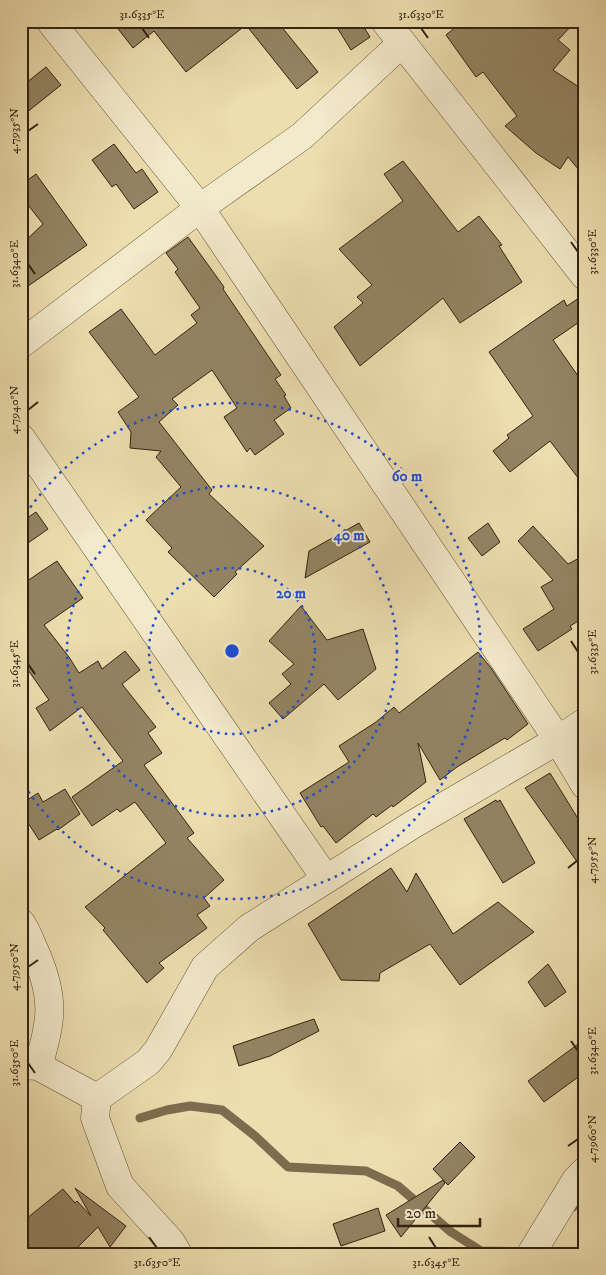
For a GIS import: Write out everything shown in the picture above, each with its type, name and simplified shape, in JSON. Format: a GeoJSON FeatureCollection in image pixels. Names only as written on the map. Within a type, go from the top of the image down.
{"type":"FeatureCollection","features":[{"type":"Feature","properties":{"kind":"street"},"geometry":{"type":"LineString","coordinates":[[50,21],[200,208],[558,740],[585,784]]}},
{"type":"Feature","properties":{"kind":"street"},"geometry":{"type":"LineString","coordinates":[[384,21],[585,276]]}},
{"type":"Feature","properties":{"kind":"street"},"geometry":{"type":"LineString","coordinates":[[21,344],[200,208],[302,136],[402,43]]}},
{"type":"Feature","properties":{"kind":"street"},"geometry":{"type":"LineString","coordinates":[[21,438],[326,879]]}},
{"type":"Feature","properties":{"kind":"street"},"geometry":{"type":"LineString","coordinates":[[178,1254],[171,1242],[120,1186],[95,1118],[97,1098],[148,1062],[205,967],[249,928],[412,825],[558,740],[585,722]]}},
{"type":"Feature","properties":{"kind":"street"},"geometry":{"type":"LineString","coordinates":[[21,923],[45,976],[50,1000],[48,1036],[29,1065],[97,1098]]}},
{"type":"Feature","properties":{"kind":"street"},"geometry":{"type":"LineString","coordinates":[[531,1254],[576,1180],[585,1170]]}},
{"type":"Feature","properties":{"kind":"building"},"geometry":{"type":"Polygon","coordinates":[[[112,21],[277,21],[318,72],[297,89],[246,25],[186,72],[154,31],[133,48],[112,21]]]}},
{"type":"Feature","properties":{"kind":"building"},"geometry":{"type":"Polygon","coordinates":[[[333,21],[360,21],[370,37],[351,50],[333,21]]]}},
{"type":"Feature","properties":{"kind":"building"},"geometry":{"type":"Polygon","coordinates":[[[463,21],[576,21],[558,40],[570,50],[553,70],[585,91],[585,177],[568,157],[560,169],[536,153],[505,126],[517,116],[483,72],[476,77],[446,35],[463,21]]]}},
{"type":"Feature","properties":{"kind":"building"},"geometry":{"type":"Polygon","coordinates":[[[46,67],[61,85],[21,117],[21,87],[46,67]]]}},
{"type":"Feature","properties":{"kind":"building"},"geometry":{"type":"Polygon","coordinates":[[[114,144],[136,173],[142,169],[158,192],[134,209],[116,184],[112,187],[92,160],[114,144]]]}},
{"type":"Feature","properties":{"kind":"building"},"geometry":{"type":"Polygon","coordinates":[[[403,161],[458,232],[479,216],[502,245],[499,246],[522,282],[460,323],[443,298],[360,366],[334,327],[363,303],[357,297],[372,285],[339,249],[403,201],[384,174],[403,161]]]}},
{"type":"Feature","properties":{"kind":"building"},"geometry":{"type":"Polygon","coordinates":[[[36,174],[87,245],[21,291],[21,245],[43,224],[21,196],[21,185],[36,174]]]}},
{"type":"Feature","properties":{"kind":"building"},"geometry":{"type":"Polygon","coordinates":[[[188,237],[224,287],[223,289],[281,375],[275,379],[286,395],[284,396],[291,408],[274,420],[284,434],[255,455],[250,448],[247,452],[224,417],[237,408],[212,370],[172,399],[178,405],[159,422],[212,490],[209,494],[264,546],[235,572],[237,574],[214,597],[168,552],[172,548],[146,520],[181,487],[156,457],[161,451],[130,448],[131,432],[118,412],[139,397],[89,332],[121,309],[155,355],[197,323],[191,315],[200,308],[175,272],[178,269],[166,253],[188,237]]]}},
{"type":"Feature","properties":{"kind":"building"},"geometry":{"type":"Polygon","coordinates":[[[585,294],[585,318],[553,340],[585,386],[585,487],[550,441],[510,472],[493,451],[509,438],[507,435],[533,416],[489,352],[564,300],[567,306],[585,294]]]}},
{"type":"Feature","properties":{"kind":"building"},"geometry":{"type":"Polygon","coordinates":[[[36,512],[48,529],[21,548],[21,522],[36,512]]]}},
{"type":"Feature","properties":{"kind":"building"},"geometry":{"type":"Polygon","coordinates":[[[359,523],[370,542],[305,578],[309,551],[359,523]]]}},
{"type":"Feature","properties":{"kind":"building"},"geometry":{"type":"Polygon","coordinates":[[[488,523],[500,542],[482,556],[468,538],[488,523]]]}},
{"type":"Feature","properties":{"kind":"building"},"geometry":{"type":"Polygon","coordinates":[[[533,526],[568,564],[585,555],[585,617],[570,626],[572,629],[538,651],[523,629],[554,609],[541,587],[553,580],[518,541],[533,526]]]}},
{"type":"Feature","properties":{"kind":"building"},"geometry":{"type":"Polygon","coordinates":[[[57,561],[83,598],[44,625],[79,673],[98,661],[102,669],[125,651],[140,670],[122,684],[156,727],[148,733],[162,753],[144,765],[194,833],[187,838],[224,880],[204,898],[210,906],[197,915],[207,928],[159,963],[164,968],[147,983],[103,930],[105,928],[85,907],[166,843],[135,802],[120,812],[117,809],[92,826],[72,797],[123,761],[82,707],[50,731],[36,708],[49,700],[21,660],[21,585],[57,561]]]}},
{"type":"Feature","properties":{"kind":"building"},"geometry":{"type":"Polygon","coordinates":[[[301,606],[327,640],[363,629],[376,669],[338,700],[324,684],[283,719],[269,703],[291,684],[282,674],[294,664],[269,641],[301,606]]]}},
{"type":"Feature","properties":{"kind":"building"},"geometry":{"type":"Polygon","coordinates":[[[478,652],[491,668],[528,724],[507,740],[505,738],[457,767],[440,780],[418,743],[426,782],[393,807],[392,805],[376,817],[373,814],[336,843],[323,826],[321,827],[300,793],[349,762],[339,746],[376,722],[394,707],[399,713],[478,652]]]}},
{"type":"Feature","properties":{"kind":"building"},"geometry":{"type":"Polygon","coordinates":[[[550,773],[585,830],[585,873],[525,788],[550,773]]]}},
{"type":"Feature","properties":{"kind":"building"},"geometry":{"type":"Polygon","coordinates":[[[65,789],[80,814],[58,830],[39,840],[21,812],[21,804],[38,793],[43,802],[65,789]]]}},
{"type":"Feature","properties":{"kind":"building"},"geometry":{"type":"Polygon","coordinates":[[[496,800],[497,802],[500,800],[535,863],[503,883],[464,819],[496,800]]]}},
{"type":"Feature","properties":{"kind":"building"},"geometry":{"type":"Polygon","coordinates":[[[391,868],[407,892],[416,873],[453,934],[498,902],[534,932],[460,985],[430,944],[380,973],[379,981],[341,980],[308,924],[391,868]]]}},
{"type":"Feature","properties":{"kind":"building"},"geometry":{"type":"Polygon","coordinates":[[[548,964],[566,992],[545,1007],[528,982],[548,964]]]}},
{"type":"Feature","properties":{"kind":"building"},"geometry":{"type":"Polygon","coordinates":[[[314,1019],[319,1031],[270,1056],[239,1066],[233,1046],[314,1019]]]}},
{"type":"Feature","properties":{"kind":"building"},"geometry":{"type":"Polygon","coordinates":[[[585,1039],[585,1072],[544,1102],[528,1081],[585,1039]]]}},
{"type":"Feature","properties":{"kind":"building"},"geometry":{"type":"Polygon","coordinates":[[[460,1142],[475,1157],[448,1185],[433,1169],[460,1142]]]}},
{"type":"Feature","properties":{"kind":"building"},"geometry":{"type":"Polygon","coordinates":[[[443,1180],[445,1183],[401,1237],[386,1215],[443,1180]]]}},
{"type":"Feature","properties":{"kind":"building"},"geometry":{"type":"Polygon","coordinates":[[[75,1188],[126,1226],[110,1247],[98,1227],[71,1254],[21,1254],[21,1223],[63,1189],[75,1203],[77,1201],[91,1216],[75,1188]]]}},
{"type":"Feature","properties":{"kind":"building"},"geometry":{"type":"Polygon","coordinates":[[[378,1208],[385,1231],[341,1246],[333,1224],[378,1208]]]}},
{"type":"Feature","properties":{"kind":"waterway"},"geometry":{"type":"LineString","coordinates":[[140,1118],[190,1106],[222,1110],[255,1136],[288,1167],[366,1171],[398,1186],[451,1232],[481,1251],[528,1252]]}},
{"type":"Feature","properties":{"kind":"waterway"},"geometry":{"type":"LineString","coordinates":[[573,1207],[585,1195]]}}]}
